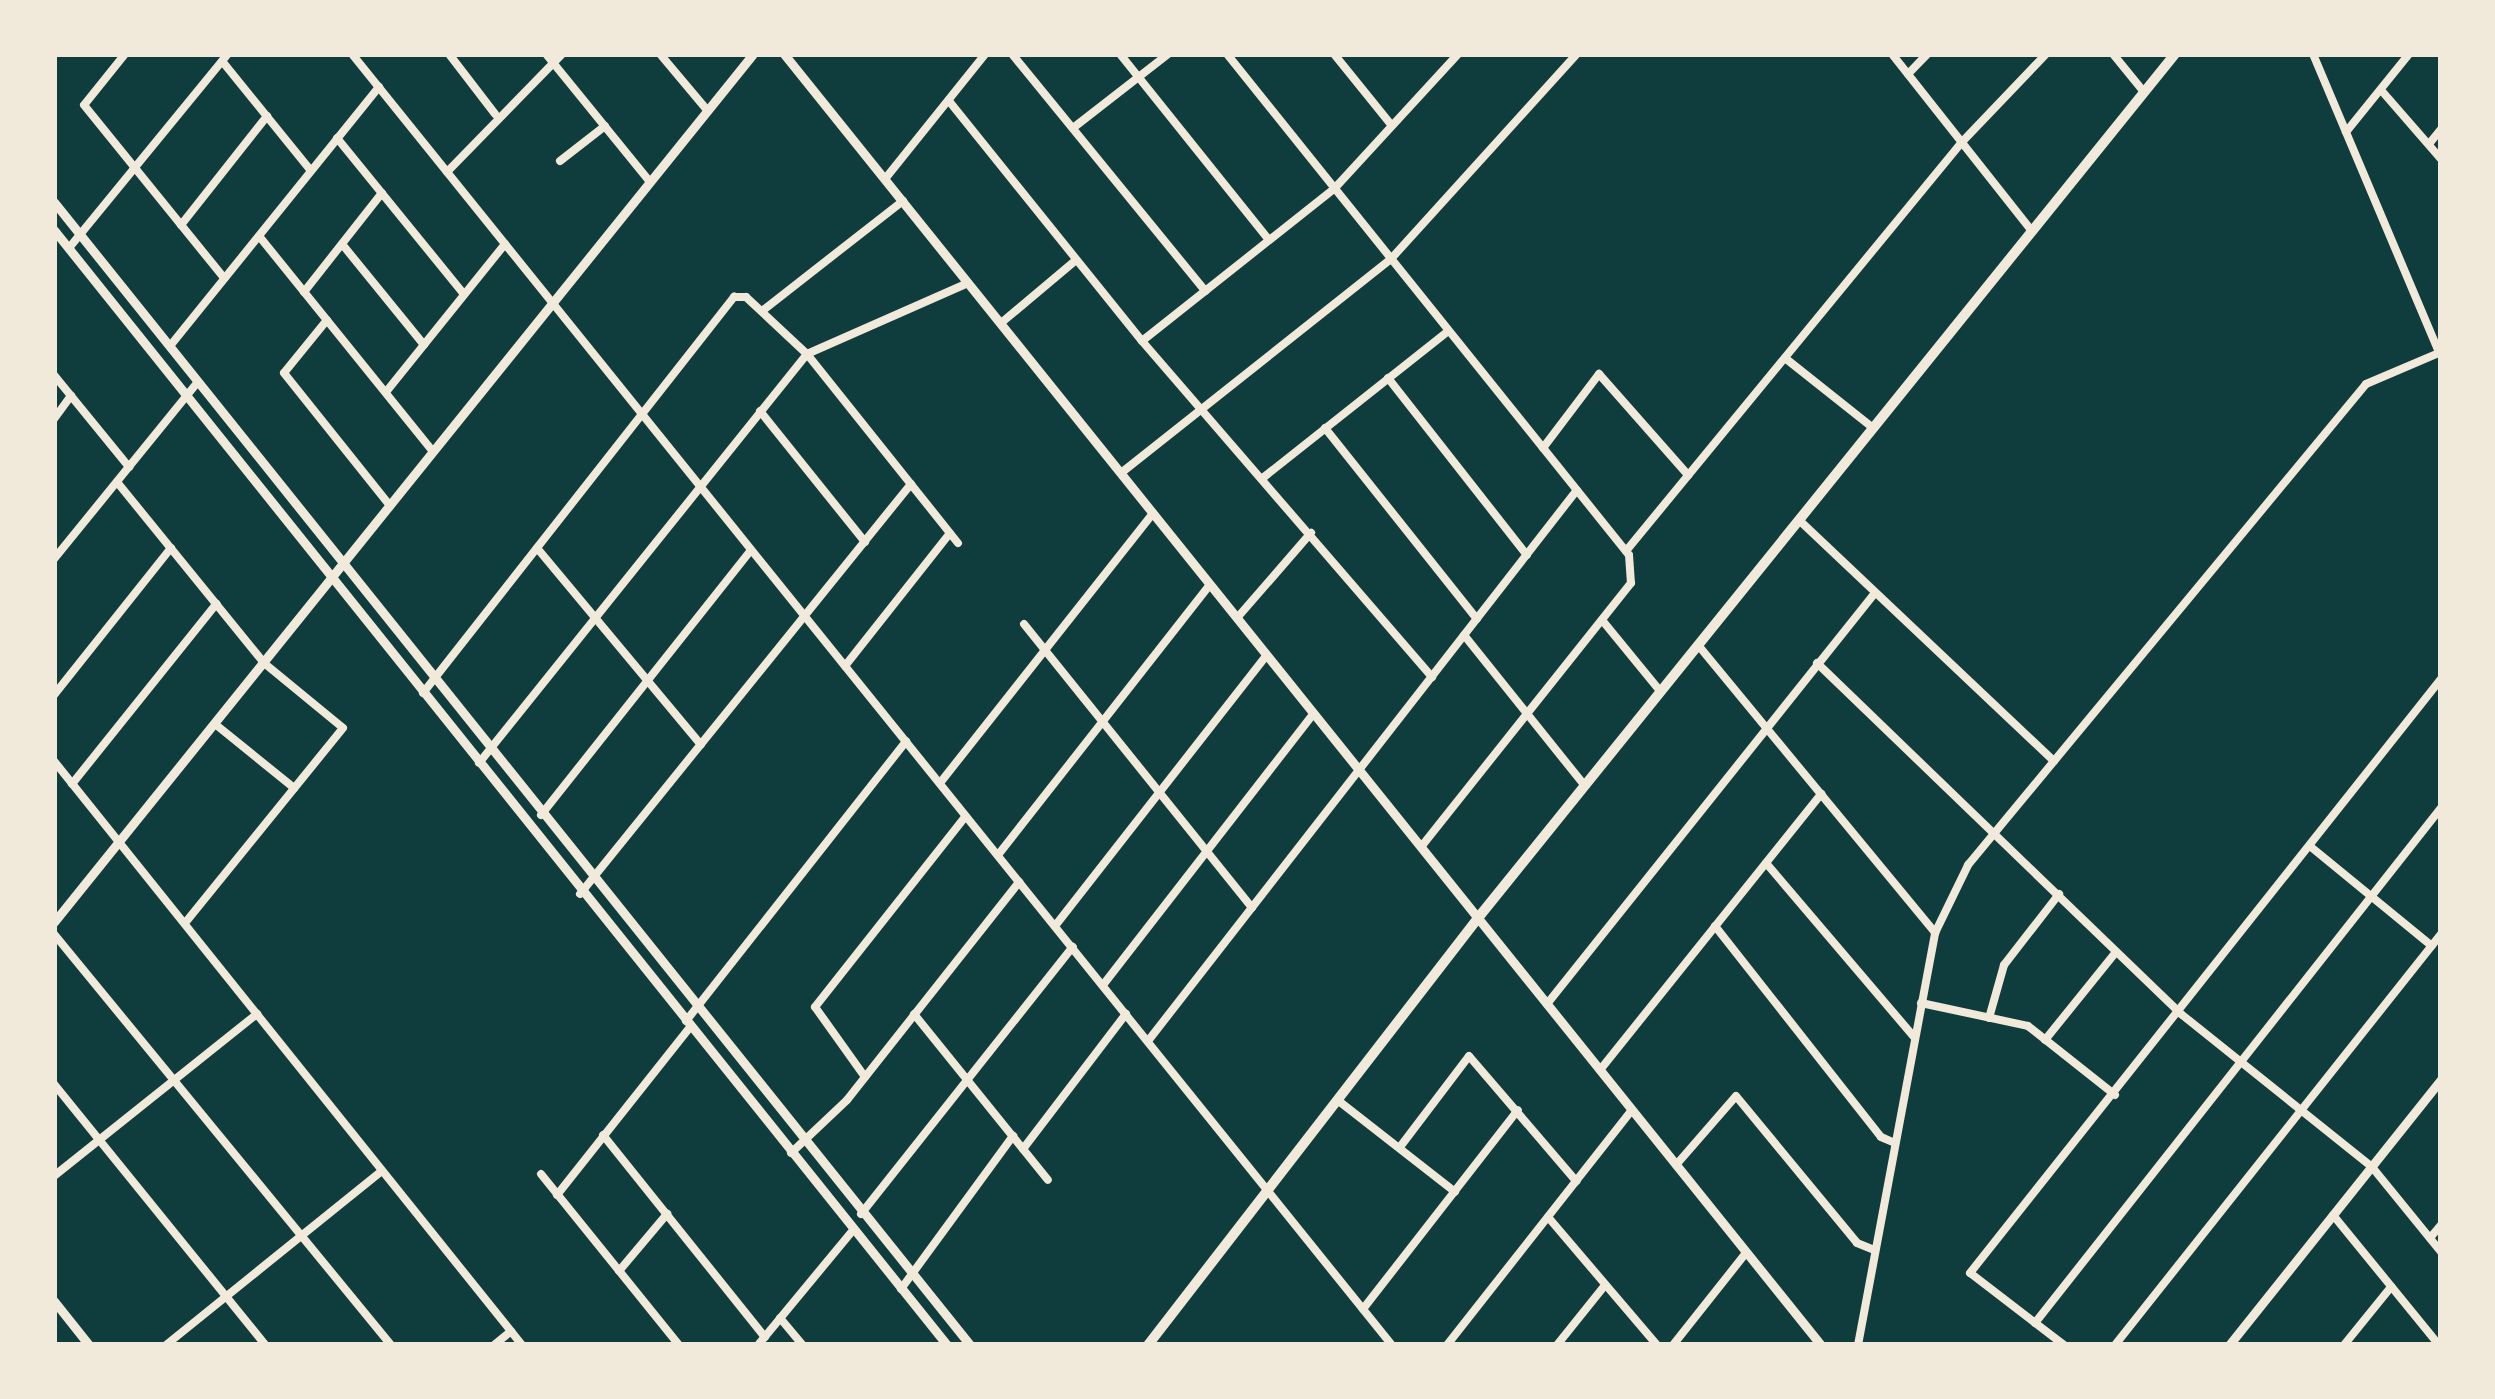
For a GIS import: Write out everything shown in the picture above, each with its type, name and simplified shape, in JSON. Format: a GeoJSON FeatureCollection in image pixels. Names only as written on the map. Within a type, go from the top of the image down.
{"type":"FeatureCollection","features":[{"type":"Feature","properties":{"kind":"main road"},"geometry":{"type":"LineString","coordinates":[[1148,1345],[1271,1193],[1478,918],[2175,54]]}},
{"type":"Feature","properties":{"kind":"street"},"geometry":{"type":"LineString","coordinates":[[125,54],[84,105],[224,278]]}},
{"type":"Feature","properties":{"kind":"street"},"geometry":{"type":"LineString","coordinates":[[352,54],[1392,1345]]}},
{"type":"Feature","properties":{"kind":"street"},"geometry":{"type":"LineString","coordinates":[[449,54],[495,114]]}},
{"type":"Feature","properties":{"kind":"street"},"geometry":{"type":"LineString","coordinates":[[547,54],[650,182]]}},
{"type":"Feature","properties":{"kind":"street"},"geometry":{"type":"LineString","coordinates":[[447,172],[495,114],[562,54]]}},
{"type":"Feature","properties":{"kind":"street"},"geometry":{"type":"LineString","coordinates":[[660,54],[707,110]]}},
{"type":"Feature","properties":{"kind":"street"},"geometry":{"type":"LineString","coordinates":[[54,922],[753,54]]}},
{"type":"Feature","properties":{"kind":"street"},"geometry":{"type":"LineString","coordinates":[[784,54],[1821,1345]]}},
{"type":"Feature","properties":{"kind":"street"},"geometry":{"type":"LineString","coordinates":[[885,179],[985,54]]}},
{"type":"Feature","properties":{"kind":"street"},"geometry":{"type":"LineString","coordinates":[[1012,54],[1205,291]]}},
{"type":"Feature","properties":{"kind":"street"},"geometry":{"type":"LineString","coordinates":[[1120,54],[1270,240]]}},
{"type":"Feature","properties":{"kind":"street"},"geometry":{"type":"LineString","coordinates":[[1073,128],[1168,54]]}},
{"type":"Feature","properties":{"kind":"street"},"geometry":{"type":"LineString","coordinates":[[1227,54],[1626,550],[1631,583],[1421,848]]}},
{"type":"Feature","properties":{"kind":"street"},"geometry":{"type":"LineString","coordinates":[[1334,54],[1392,126]]}},
{"type":"Feature","properties":{"kind":"street"},"geometry":{"type":"LineString","coordinates":[[1441,54],[1449,64]]}},
{"type":"Feature","properties":{"kind":"street"},"geometry":{"type":"LineString","coordinates":[[1142,341],[1334,189],[1458,54]]}},
{"type":"Feature","properties":{"kind":"street"},"geometry":{"type":"LineString","coordinates":[[1556,54],[1566,66]]}},
{"type":"Feature","properties":{"kind":"street"},"geometry":{"type":"LineString","coordinates":[[1120,473],[1390,260],[1577,54]]}},
{"type":"Feature","properties":{"kind":"street"},"geometry":{"type":"LineString","coordinates":[[1892,54],[2032,231]]}},
{"type":"Feature","properties":{"kind":"street"},"geometry":{"type":"LineString","coordinates":[[1908,74],[1928,54]]}},
{"type":"Feature","properties":{"kind":"street"},"geometry":{"type":"LineString","coordinates":[[1626,550],[1961,142],[2046,54]]}},
{"type":"Feature","properties":{"kind":"street"},"geometry":{"type":"LineString","coordinates":[[2113,54],[2144,92]]}},
{"type":"Feature","properties":{"kind":"street"},"geometry":{"type":"LineString","coordinates":[[2346,132],[2409,54]]}},
{"type":"Feature","properties":{"kind":"street"},"geometry":{"type":"LineString","coordinates":[[1858,1345],[1872,1249],[1934,933],[1968,865],[2366,384],[2440,353],[2317,56]]}},
{"type":"Feature","properties":{"kind":"street"},"geometry":{"type":"LineString","coordinates":[[68,248],[225,58],[311,171]]}},
{"type":"Feature","properties":{"kind":"street"},"geometry":{"type":"LineString","coordinates":[[170,346],[379,87]]}},
{"type":"Feature","properties":{"kind":"street"},"geometry":{"type":"LineString","coordinates":[[2381,90],[2441,159]]}},
{"type":"Feature","properties":{"kind":"street"},"geometry":{"type":"LineString","coordinates":[[950,101],[1075,261],[1205,406],[1432,677]]}},
{"type":"Feature","properties":{"kind":"street"},"geometry":{"type":"LineString","coordinates":[[181,225],[267,116]]}},
{"type":"Feature","properties":{"kind":"street"},"geometry":{"type":"LineString","coordinates":[[560,161],[604,126]]}},
{"type":"Feature","properties":{"kind":"street"},"geometry":{"type":"LineString","coordinates":[[2429,144],[2441,129]]}},
{"type":"Feature","properties":{"kind":"street"},"geometry":{"type":"LineString","coordinates":[[338,138],[464,295]]}},
{"type":"Feature","properties":{"kind":"street"},"geometry":{"type":"LineString","coordinates":[[304,292],[382,193]]}},
{"type":"Feature","properties":{"kind":"street"},"geometry":{"type":"LineString","coordinates":[[762,311],[903,201]]}},
{"type":"Feature","properties":{"kind":"street"},"geometry":{"type":"LineString","coordinates":[[54,202],[592,880],[698,1004],[970,1345]]}},
{"type":"Feature","properties":{"kind":"street"},"geometry":{"type":"LineString","coordinates":[[54,230],[580,893],[947,1345]]}},
{"type":"Feature","properties":{"kind":"street"},"geometry":{"type":"LineString","coordinates":[[259,236],[434,452]]}},
{"type":"Feature","properties":{"kind":"street"},"geometry":{"type":"LineString","coordinates":[[342,244],[424,345]]}},
{"type":"Feature","properties":{"kind":"street"},"geometry":{"type":"LineString","coordinates":[[386,393],[505,244]]}},
{"type":"Feature","properties":{"kind":"street"},"geometry":{"type":"LineString","coordinates":[[1000,323],[1075,261]]}},
{"type":"Feature","properties":{"kind":"street"},"geometry":{"type":"LineString","coordinates":[[478,764],[807,354],[968,283]]}},
{"type":"Feature","properties":{"kind":"street"},"geometry":{"type":"LineString","coordinates":[[422,694],[734,297],[762,311],[807,354],[958,543]]}},
{"type":"Feature","properties":{"kind":"street"},"geometry":{"type":"LineString","coordinates":[[327,320],[284,373],[390,506]]}},
{"type":"Feature","properties":{"kind":"street"},"geometry":{"type":"LineString","coordinates":[[1264,477],[1448,331]]}},
{"type":"Feature","properties":{"kind":"street"},"geometry":{"type":"LineString","coordinates":[[1785,357],[1873,428]]}},
{"type":"Feature","properties":{"kind":"street"},"geometry":{"type":"LineString","coordinates":[[1543,448],[1599,374],[1688,475]]}},
{"type":"Feature","properties":{"kind":"street"},"geometry":{"type":"LineString","coordinates":[[54,375],[129,467]]}},
{"type":"Feature","properties":{"kind":"street"},"geometry":{"type":"LineString","coordinates":[[1388,378],[1527,555]]}},
{"type":"Feature","properties":{"kind":"street"},"geometry":{"type":"LineString","coordinates":[[54,560],[198,382]]}},
{"type":"Feature","properties":{"kind":"street"},"geometry":{"type":"LineString","coordinates":[[54,418],[71,396]]}},
{"type":"Feature","properties":{"kind":"street"},"geometry":{"type":"LineString","coordinates":[[760,411],[866,542]]}},
{"type":"Feature","properties":{"kind":"street"},"geometry":{"type":"LineString","coordinates":[[1325,428],[1477,619]]}},
{"type":"Feature","properties":{"kind":"street"},"geometry":{"type":"LineString","coordinates":[[117,482],[264,663],[343,728],[184,923]]}},
{"type":"Feature","properties":{"kind":"street"},"geometry":{"type":"LineString","coordinates":[[580,893],[911,484]]}},
{"type":"Feature","properties":{"kind":"street"},"geometry":{"type":"LineString","coordinates":[[1148,1041],[1577,490]]}},
{"type":"Feature","properties":{"kind":"street"},"geometry":{"type":"LineString","coordinates":[[940,783],[1153,513]]}},
{"type":"Feature","properties":{"kind":"street"},"geometry":{"type":"LineString","coordinates":[[1799,520],[2054,761]]}},
{"type":"Feature","properties":{"kind":"street"},"geometry":{"type":"LineString","coordinates":[[845,666],[950,533]]}},
{"type":"Feature","properties":{"kind":"street"},"geometry":{"type":"LineString","coordinates":[[1237,618],[1311,533]]}},
{"type":"Feature","properties":{"kind":"street"},"geometry":{"type":"LineString","coordinates":[[54,695],[170,548]]}},
{"type":"Feature","properties":{"kind":"street"},"geometry":{"type":"LineString","coordinates":[[538,548],[701,745]]}},
{"type":"Feature","properties":{"kind":"street"},"geometry":{"type":"LineString","coordinates":[[541,815],[751,550]]}},
{"type":"Feature","properties":{"kind":"street"},"geometry":{"type":"LineString","coordinates":[[998,855],[1210,585]]}},
{"type":"Feature","properties":{"kind":"street"},"geometry":{"type":"LineString","coordinates":[[1547,1004],[1875,593]]}},
{"type":"Feature","properties":{"kind":"street"},"geometry":{"type":"LineString","coordinates":[[72,784],[216,604]]}},
{"type":"Feature","properties":{"kind":"street"},"geometry":{"type":"LineString","coordinates":[[1602,620],[1660,692]]}},
{"type":"Feature","properties":{"kind":"street"},"geometry":{"type":"LineString","coordinates":[[1024,624],[1252,908]]}},
{"type":"Feature","properties":{"kind":"street"},"geometry":{"type":"LineString","coordinates":[[1464,635],[1585,786]]}},
{"type":"Feature","properties":{"kind":"street"},"geometry":{"type":"LineString","coordinates":[[1698,645],[1934,933]]}},
{"type":"Feature","properties":{"kind":"street"},"geometry":{"type":"LineString","coordinates":[[1055,926],[1267,656]]}},
{"type":"Feature","properties":{"kind":"street"},"geometry":{"type":"LineString","coordinates":[[1817,663],[1997,831],[2181,1014],[2372,1167],[2441,1252]]}},
{"type":"Feature","properties":{"kind":"street"},"geometry":{"type":"LineString","coordinates":[[2064,1345],[1970,1273],[2181,1014],[2441,680]]}},
{"type":"Feature","properties":{"kind":"street"},"geometry":{"type":"LineString","coordinates":[[1103,985],[1313,714]]}},
{"type":"Feature","properties":{"kind":"street"},"geometry":{"type":"LineString","coordinates":[[215,724],[294,788]]}},
{"type":"Feature","properties":{"kind":"street"},"geometry":{"type":"LineString","coordinates":[[557,1195],[688,1024],[698,1004],[906,741]]}},
{"type":"Feature","properties":{"kind":"street"},"geometry":{"type":"LineString","coordinates":[[54,761],[522,1345]]}},
{"type":"Feature","properties":{"kind":"street"},"geometry":{"type":"LineString","coordinates":[[1600,1070],[1821,794]]}},
{"type":"Feature","properties":{"kind":"street"},"geometry":{"type":"LineString","coordinates":[[2035,1323],[2441,808]]}},
{"type":"Feature","properties":{"kind":"street"},"geometry":{"type":"LineString","coordinates":[[865,1077],[815,1007],[966,816]]}},
{"type":"Feature","properties":{"kind":"street"},"geometry":{"type":"LineString","coordinates":[[2311,847],[2432,946]]}},
{"type":"Feature","properties":{"kind":"street"},"geometry":{"type":"LineString","coordinates":[[1766,863],[1914,1037]]}},
{"type":"Feature","properties":{"kind":"street"},"geometry":{"type":"LineString","coordinates":[[791,1153],[865,1077],[1019,882]]}},
{"type":"Feature","properties":{"kind":"street"},"geometry":{"type":"LineString","coordinates":[[1989,1018],[2004,965],[2059,894]]}},
{"type":"Feature","properties":{"kind":"street"},"geometry":{"type":"LineString","coordinates":[[1715,926],[1881,1137],[1893,1142]]}},
{"type":"Feature","properties":{"kind":"street"},"geometry":{"type":"LineString","coordinates":[[54,934],[391,1345]]}},
{"type":"Feature","properties":{"kind":"street"},"geometry":{"type":"LineString","coordinates":[[2116,1345],[2441,934]]}},
{"type":"Feature","properties":{"kind":"street"},"geometry":{"type":"LineString","coordinates":[[861,1214],[1072,947]]}},
{"type":"Feature","properties":{"kind":"street"},"geometry":{"type":"LineString","coordinates":[[2045,1040],[2116,952]]}},
{"type":"Feature","properties":{"kind":"street"},"geometry":{"type":"LineString","coordinates":[[1921,1003],[2028,1026],[2115,1095]]}},
{"type":"Feature","properties":{"kind":"street"},"geometry":{"type":"LineString","coordinates":[[54,1176],[257,1014]]}},
{"type":"Feature","properties":{"kind":"street"},"geometry":{"type":"LineString","coordinates":[[914,1014],[1048,1180]]}},
{"type":"Feature","properties":{"kind":"street"},"geometry":{"type":"LineString","coordinates":[[1023,1149],[1126,1014]]}},
{"type":"Feature","properties":{"kind":"street"},"geometry":{"type":"LineString","coordinates":[[1400,1148],[1469,1056],[1576,1181]]}},
{"type":"Feature","properties":{"kind":"street"},"geometry":{"type":"LineString","coordinates":[[2229,1345],[2441,1079]]}},
{"type":"Feature","properties":{"kind":"street"},"geometry":{"type":"LineString","coordinates":[[54,1084],[266,1345]]}},
{"type":"Feature","properties":{"kind":"street"},"geometry":{"type":"LineString","coordinates":[[1676,1165],[1736,1096],[1857,1243],[1872,1249]]}},
{"type":"Feature","properties":{"kind":"street"},"geometry":{"type":"LineString","coordinates":[[1340,1102],[1455,1192]]}},
{"type":"Feature","properties":{"kind":"street"},"geometry":{"type":"LineString","coordinates":[[1364,1309],[1518,1110]]}},
{"type":"Feature","properties":{"kind":"street"},"geometry":{"type":"LineString","coordinates":[[1447,1345],[1632,1110]]}},
{"type":"Feature","properties":{"kind":"street"},"geometry":{"type":"LineString","coordinates":[[603,1135],[762,1341],[853,1230]]}},
{"type":"Feature","properties":{"kind":"street"},"geometry":{"type":"LineString","coordinates":[[901,1289],[1012,1136]]}},
{"type":"Feature","properties":{"kind":"street"},"geometry":{"type":"LineString","coordinates":[[166,1345],[382,1171]]}},
{"type":"Feature","properties":{"kind":"street"},"geometry":{"type":"LineString","coordinates":[[541,1174],[679,1345]]}},
{"type":"Feature","properties":{"kind":"street"},"geometry":{"type":"LineString","coordinates":[[619,1271],[667,1214]]}},
{"type":"Feature","properties":{"kind":"street"},"geometry":{"type":"LineString","coordinates":[[2333,1215],[2439,1345]]}},
{"type":"Feature","properties":{"kind":"street"},"geometry":{"type":"LineString","coordinates":[[1548,1217],[1657,1345]]}},
{"type":"Feature","properties":{"kind":"street"},"geometry":{"type":"LineString","coordinates":[[2430,1238],[2441,1225]]}},
{"type":"Feature","properties":{"kind":"street"},"geometry":{"type":"LineString","coordinates":[[1673,1345],[1746,1253]]}},
{"type":"Feature","properties":{"kind":"street"},"geometry":{"type":"LineString","coordinates":[[1558,1345],[1606,1285]]}},
{"type":"Feature","properties":{"kind":"street"},"geometry":{"type":"LineString","coordinates":[[2344,1345],[2391,1287]]}},
{"type":"Feature","properties":{"kind":"street"},"geometry":{"type":"LineString","coordinates":[[54,1301],[89,1345]]}},
{"type":"Feature","properties":{"kind":"street"},"geometry":{"type":"LineString","coordinates":[[780,1318],[803,1345]]}},
{"type":"Feature","properties":{"kind":"street"},"geometry":{"type":"LineString","coordinates":[[494,1345],[511,1331]]}}]}
